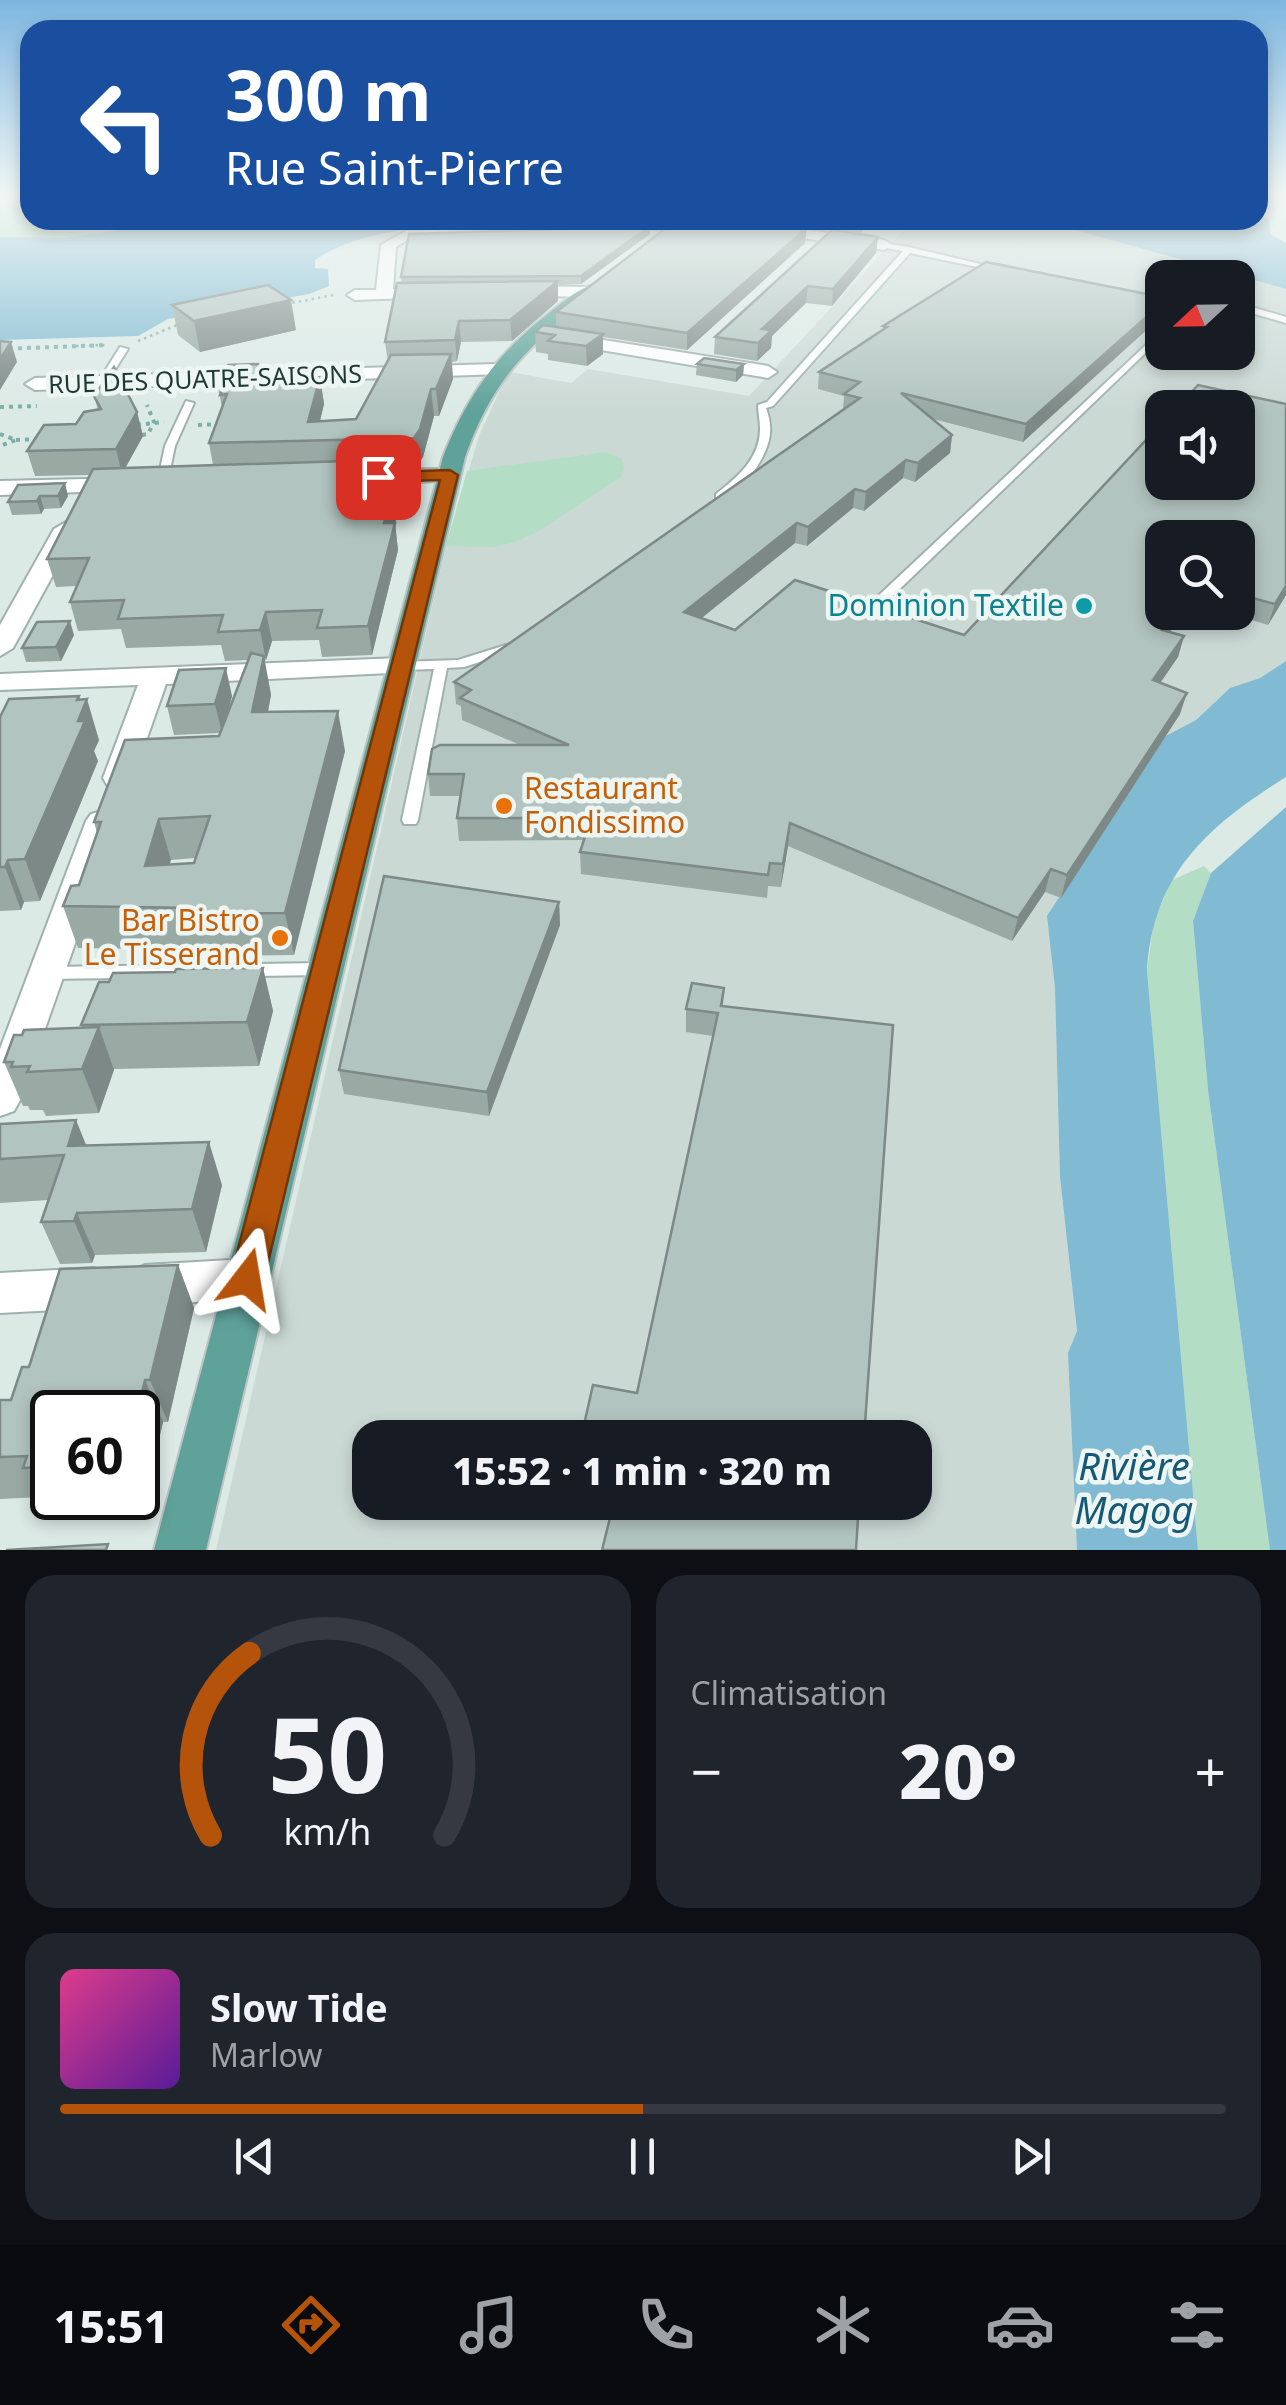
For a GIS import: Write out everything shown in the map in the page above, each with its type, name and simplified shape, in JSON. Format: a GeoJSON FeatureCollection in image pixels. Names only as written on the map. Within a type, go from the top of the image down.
{"type":"FeatureCollection","features":[{"type":"Feature","properties":{"kind":"main road"},"geometry":{"type":"LineString","coordinates":[[180,1550],[400,666],[466,424],[494,370],[532,334],[594,287]]}},
{"type":"Feature","properties":{"kind":"street"},"geometry":{"type":"LineString","coordinates":[[384,294],[386,267]]}},
{"type":"Feature","properties":{"kind":"street"},"geometry":{"type":"LineString","coordinates":[[492,292],[594,287]]}},
{"type":"Feature","properties":{"kind":"street"},"geometry":{"type":"LineString","coordinates":[[355,295],[420,294]]}},
{"type":"Feature","properties":{"kind":"street"},"geometry":{"type":"LineString","coordinates":[[532,334],[700,353],[768,372]]}},
{"type":"Feature","properties":{"kind":"street","name":"RUE DES QUATRE-SAISONS"},"geometry":{"type":"LineString","coordinates":[[35,384],[494,370]]}},
{"type":"Feature","properties":{"kind":"street"},"geometry":{"type":"LineString","coordinates":[[354,478],[450,475]]}},
{"type":"Feature","properties":{"kind":"street"},"geometry":{"type":"LineString","coordinates":[[0,488],[172,483]]}},
{"type":"Feature","properties":{"kind":"street"},"geometry":{"type":"LineString","coordinates":[[0,648],[90,486]]}},
{"type":"Feature","properties":{"kind":"street"},"geometry":{"type":"LineString","coordinates":[[0,682],[400,666]]}},
{"type":"Feature","properties":{"kind":"street"},"geometry":{"type":"LineString","coordinates":[[0,1100],[155,676]]}},
{"type":"Feature","properties":{"kind":"street"},"geometry":{"type":"LineString","coordinates":[[0,1294],[247,1279]]}},
{"type":"Feature","properties":{"kind":"lane"},"geometry":{"type":"LineString","coordinates":[[703,509],[744,477],[760,456],[766,436],[761,407],[770,404],[893,267]]}},
{"type":"Feature","properties":{"kind":"lane"},"geometry":{"type":"LineString","coordinates":[[989,267],[1015,273]]}},
{"type":"Feature","properties":{"kind":"lane"},"geometry":{"type":"LineString","coordinates":[[1255,311],[1286,320]]}},
{"type":"Feature","properties":{"kind":"lane"},"geometry":{"type":"LineString","coordinates":[[103,382],[119,346]]}},
{"type":"Feature","properties":{"kind":"lane"},"geometry":{"type":"LineString","coordinates":[[880,601],[1145,350]]}},
{"type":"Feature","properties":{"kind":"lane"},"geometry":{"type":"LineString","coordinates":[[172,483],[170,446],[189,403]]}},
{"type":"Feature","properties":{"kind":"lane"},"geometry":{"type":"LineString","coordinates":[[400,666],[441,666],[492,656],[518,642]]}},
{"type":"Feature","properties":{"kind":"lane"},"geometry":{"type":"LineString","coordinates":[[410,820],[441,666]]}},
{"type":"Feature","properties":{"kind":"lane"},"geometry":{"type":"LineString","coordinates":[[226,970],[325,969]]}},
{"type":"Feature","properties":{"kind":"lane"},"geometry":{"type":"LineString","coordinates":[[46,973],[206,971]]}},
{"type":"Feature","properties":{"kind":"path"},"geometry":{"type":"LineString","coordinates":[[280,305],[315,297],[355,295]]}},
{"type":"Feature","properties":{"kind":"path"},"geometry":{"type":"LineString","coordinates":[[133,342],[154,336],[169,326],[192,321]]}},
{"type":"Feature","properties":{"kind":"path"},"geometry":{"type":"LineString","coordinates":[[0,349],[119,346]]}},
{"type":"Feature","properties":{"kind":"path"},"geometry":{"type":"LineString","coordinates":[[142,435],[148,434],[154,422],[147,406]]}},
{"type":"Feature","properties":{"kind":"path"},"geometry":{"type":"LineString","coordinates":[[140,414],[150,412]]}},
{"type":"Feature","properties":{"kind":"path"},"geometry":{"type":"LineString","coordinates":[[222,424],[225,415]]}},
{"type":"Feature","properties":{"kind":"path"},"geometry":{"type":"LineString","coordinates":[[137,425],[154,422]]}},
{"type":"Feature","properties":{"kind":"path"},"geometry":{"type":"LineString","coordinates":[[180,425],[238,423]]}},
{"type":"Feature","properties":{"kind":"path"},"geometry":{"type":"LineString","coordinates":[[0,434],[16,440]]}},
{"type":"Feature","properties":{"kind":"path"},"geometry":{"type":"LineString","coordinates":[[0,446],[16,440],[52,439]]}},
{"type":"Feature","properties":{"kind":"shaded area"},"geometry":{"type":"Polygon","coordinates":[[[869,267],[1145,267],[1145,370],[1255,370],[1255,280],[1286,289],[1286,661],[1260,678],[1230,688],[1196,720],[1162,739],[1048,916],[1055,988],[1060,1177],[1077,1332],[1073,1453],[1077,1550],[216,1550],[446,546],[479,436],[510,372],[571,383],[588,369],[749,396],[869,267]]]}},
{"type":"Feature","properties":{"kind":"green space"},"geometry":{"type":"Polygon","coordinates":[[[606,452],[621,458],[621,477],[537,532],[494,547],[446,546],[467,471],[606,452]]]}},
{"type":"Feature","properties":{"kind":"green space"},"geometry":{"type":"Polygon","coordinates":[[[1204,866],[1211,873],[1193,921],[1208,1090],[1270,1550],[1198,1550],[1147,971],[1154,920],[1172,880],[1204,866]]]}},
{"type":"Feature","properties":{"kind":"water"},"geometry":{"type":"Polygon","coordinates":[[[0,267],[328,269],[329,286],[309,294],[168,319],[138,336],[0,340],[0,267]]]}},
{"type":"Feature","properties":{"kind":"water"},"geometry":{"type":"Polygon","coordinates":[[[1255,267],[1286,267],[1286,289],[1255,280],[1255,267]]]}},
{"type":"Feature","properties":{"kind":"water","name":"Rivière Magog"},"geometry":{"type":"Polygon","coordinates":[[[1286,661],[1286,777],[1209,834],[1173,879],[1151,937],[1147,971],[1198,1550],[1077,1550],[1068,1353],[1077,1331],[1060,1177],[1055,988],[1047,916],[1162,738],[1196,720],[1230,688],[1260,678],[1286,661]]]}},
{"type":"Feature","properties":{"kind":"water","name":"Rivière Magog"},"geometry":{"type":"Polygon","coordinates":[[[1286,807],[1286,1550],[1270,1550],[1208,1090],[1193,921],[1211,873],[1286,807]]]}},
{"type":"Feature","properties":{"kind":"building"},"geometry":{"type":"Polygon","coordinates":[[[403,267],[593,267],[581,276],[401,277],[403,267]]]}},
{"type":"Feature","properties":{"kind":"building"},"geometry":{"type":"Polygon","coordinates":[[[615,267],[762,267],[687,333],[556,312],[615,267]]]}},
{"type":"Feature","properties":{"kind":"building"},"geometry":{"type":"Polygon","coordinates":[[[791,267],[852,267],[833,289],[808,286],[762,329],[772,330],[758,343],[715,337],[791,267]]]}},
{"type":"Feature","properties":{"kind":"building","name":"Dominion Textile"},"geometry":{"type":"Polygon","coordinates":[[[977,267],[1013,267],[1145,294],[1145,318],[1026,424],[901,393],[952,435],[918,463],[906,460],[866,492],[855,489],[808,527],[797,523],[684,612],[735,630],[795,580],[964,635],[1145,441],[1145,500],[1255,500],[1255,397],[1286,404],[1286,586],[1275,604],[1255,599],[1255,520],[1145,520],[1145,630],[1184,636],[1153,680],[1187,693],[1067,875],[1051,869],[1018,918],[790,823],[783,864],[770,863],[768,875],[580,852],[591,818],[457,818],[464,774],[428,774],[432,749],[440,745],[569,745],[460,698],[471,690],[454,682],[860,398],[844,394],[860,382],[819,372],[887,327],[883,326],[977,267]]]}},
{"type":"Feature","properties":{"kind":"building"},"geometry":{"type":"Polygon","coordinates":[[[558,281],[510,320],[459,321],[455,340],[385,342],[397,283],[558,281]]]}},
{"type":"Feature","properties":{"kind":"building"},"geometry":{"type":"Polygon","coordinates":[[[268,285],[291,300],[194,321],[172,305],[268,285]]]}},
{"type":"Feature","properties":{"kind":"building"},"geometry":{"type":"Polygon","coordinates":[[[543,325],[603,334],[586,346],[548,341],[555,335],[535,332],[543,325]]]}},
{"type":"Feature","properties":{"kind":"building"},"geometry":{"type":"Polygon","coordinates":[[[0,341],[11,342],[0,359],[0,341]]]}},
{"type":"Feature","properties":{"kind":"building"},"geometry":{"type":"Polygon","coordinates":[[[451,354],[436,389],[431,389],[414,438],[209,443],[227,394],[220,395],[223,388],[218,388],[228,365],[258,364],[257,379],[320,377],[308,422],[356,419],[391,355],[451,354]]]}},
{"type":"Feature","properties":{"kind":"building"},"geometry":{"type":"Polygon","coordinates":[[[704,358],[744,364],[736,370],[697,364],[704,358]]]}},
{"type":"Feature","properties":{"kind":"building"},"geometry":{"type":"Polygon","coordinates":[[[114,367],[137,412],[116,449],[27,451],[44,425],[76,424],[84,412],[101,409],[94,396],[114,367]]]}},
{"type":"Feature","properties":{"kind":"building","name":"Dominion Textile"},"geometry":{"type":"Polygon","coordinates":[[[1198,385],[1221,390],[1193,390],[1198,385]]]}},
{"type":"Feature","properties":{"kind":"building"},"geometry":{"type":"Polygon","coordinates":[[[409,459],[404,481],[396,481],[384,523],[395,523],[368,626],[317,628],[322,610],[266,612],[260,630],[218,632],[223,615],[118,619],[124,600],[70,602],[89,558],[47,559],[93,469],[409,459]]]}},
{"type":"Feature","properties":{"kind":"building"},"geometry":{"type":"Polygon","coordinates":[[[65,483],[58,496],[8,502],[18,485],[65,483]]]}},
{"type":"Feature","properties":{"kind":"building"},"geometry":{"type":"Polygon","coordinates":[[[70,621],[56,647],[22,648],[37,622],[70,621]]]}},
{"type":"Feature","properties":{"kind":"building"},"geometry":{"type":"Polygon","coordinates":[[[251,653],[264,656],[252,712],[338,711],[285,913],[193,914],[195,908],[63,906],[71,886],[79,885],[101,822],[94,822],[125,740],[219,736],[251,653]],[[210,816],[159,819],[145,866],[194,863],[210,816]]]}},
{"type":"Feature","properties":{"kind":"building"},"geometry":{"type":"Polygon","coordinates":[[[226,668],[215,704],[167,706],[179,670],[226,668]]]}},
{"type":"Feature","properties":{"kind":"building"},"geometry":{"type":"Polygon","coordinates":[[[79,696],[77,700],[87,699],[78,721],[85,721],[25,859],[8,860],[5,867],[0,867],[0,717],[9,699],[79,696]]]}},
{"type":"Feature","properties":{"kind":"building"},"geometry":{"type":"Polygon","coordinates":[[[384,876],[559,902],[487,1092],[339,1070],[384,876]]]}},
{"type":"Feature","properties":{"kind":"building"},"geometry":{"type":"Polygon","coordinates":[[[263,968],[247,1022],[81,1025],[99,982],[109,982],[113,973],[263,968]]]}},
{"type":"Feature","properties":{"kind":"building"},"geometry":{"type":"Polygon","coordinates":[[[692,983],[724,988],[721,1006],[893,1025],[865,1420],[585,1420],[593,1385],[637,1393],[718,1013],[686,1009],[692,983]]]}},
{"type":"Feature","properties":{"kind":"building"},"geometry":{"type":"Polygon","coordinates":[[[99,1027],[82,1069],[27,1072],[30,1066],[11,1067],[13,1062],[4,1062],[14,1035],[22,1035],[24,1030],[99,1027]]]}},
{"type":"Feature","properties":{"kind":"building"},"geometry":{"type":"Polygon","coordinates":[[[76,1120],[68,1146],[209,1142],[192,1209],[77,1213],[74,1221],[41,1222],[64,1155],[0,1159],[0,1124],[76,1120]]]}},
{"type":"Feature","properties":{"kind":"building"},"geometry":{"type":"Polygon","coordinates":[[[178,1265],[150,1380],[145,1380],[142,1390],[30,1390],[30,1468],[23,1468],[27,1456],[0,1457],[0,1400],[11,1400],[22,1367],[29,1367],[60,1269],[178,1265]]]}},
{"type":"Feature","properties":{"kind":"building"},"geometry":{"type":"Polygon","coordinates":[[[610,1520],[858,1520],[856,1550],[602,1550],[610,1520]]]}},
{"type":"Feature","properties":{"kind":"building"},"geometry":{"type":"Polygon","coordinates":[[[108,1544],[106,1550],[6,1550],[108,1544]]]}},
{"type":"Feature","properties":{"kind":"place","name":"Dominion Textile"},"geometry":{"type":"Point","coordinates":[1084,606]}},
{"type":"Feature","properties":{"kind":"place","name":"Restaurant Fondissimo"},"geometry":{"type":"Point","coordinates":[504,806]}},
{"type":"Feature","properties":{"kind":"place","name":"Bar Bistro Le Tisserand"},"geometry":{"type":"Point","coordinates":[280,938]}},
{"type":"Feature","properties":{"kind":"route"},"geometry":{"type":"LineString","coordinates":[[247,1279],[450,475],[378,477]]}}]}
